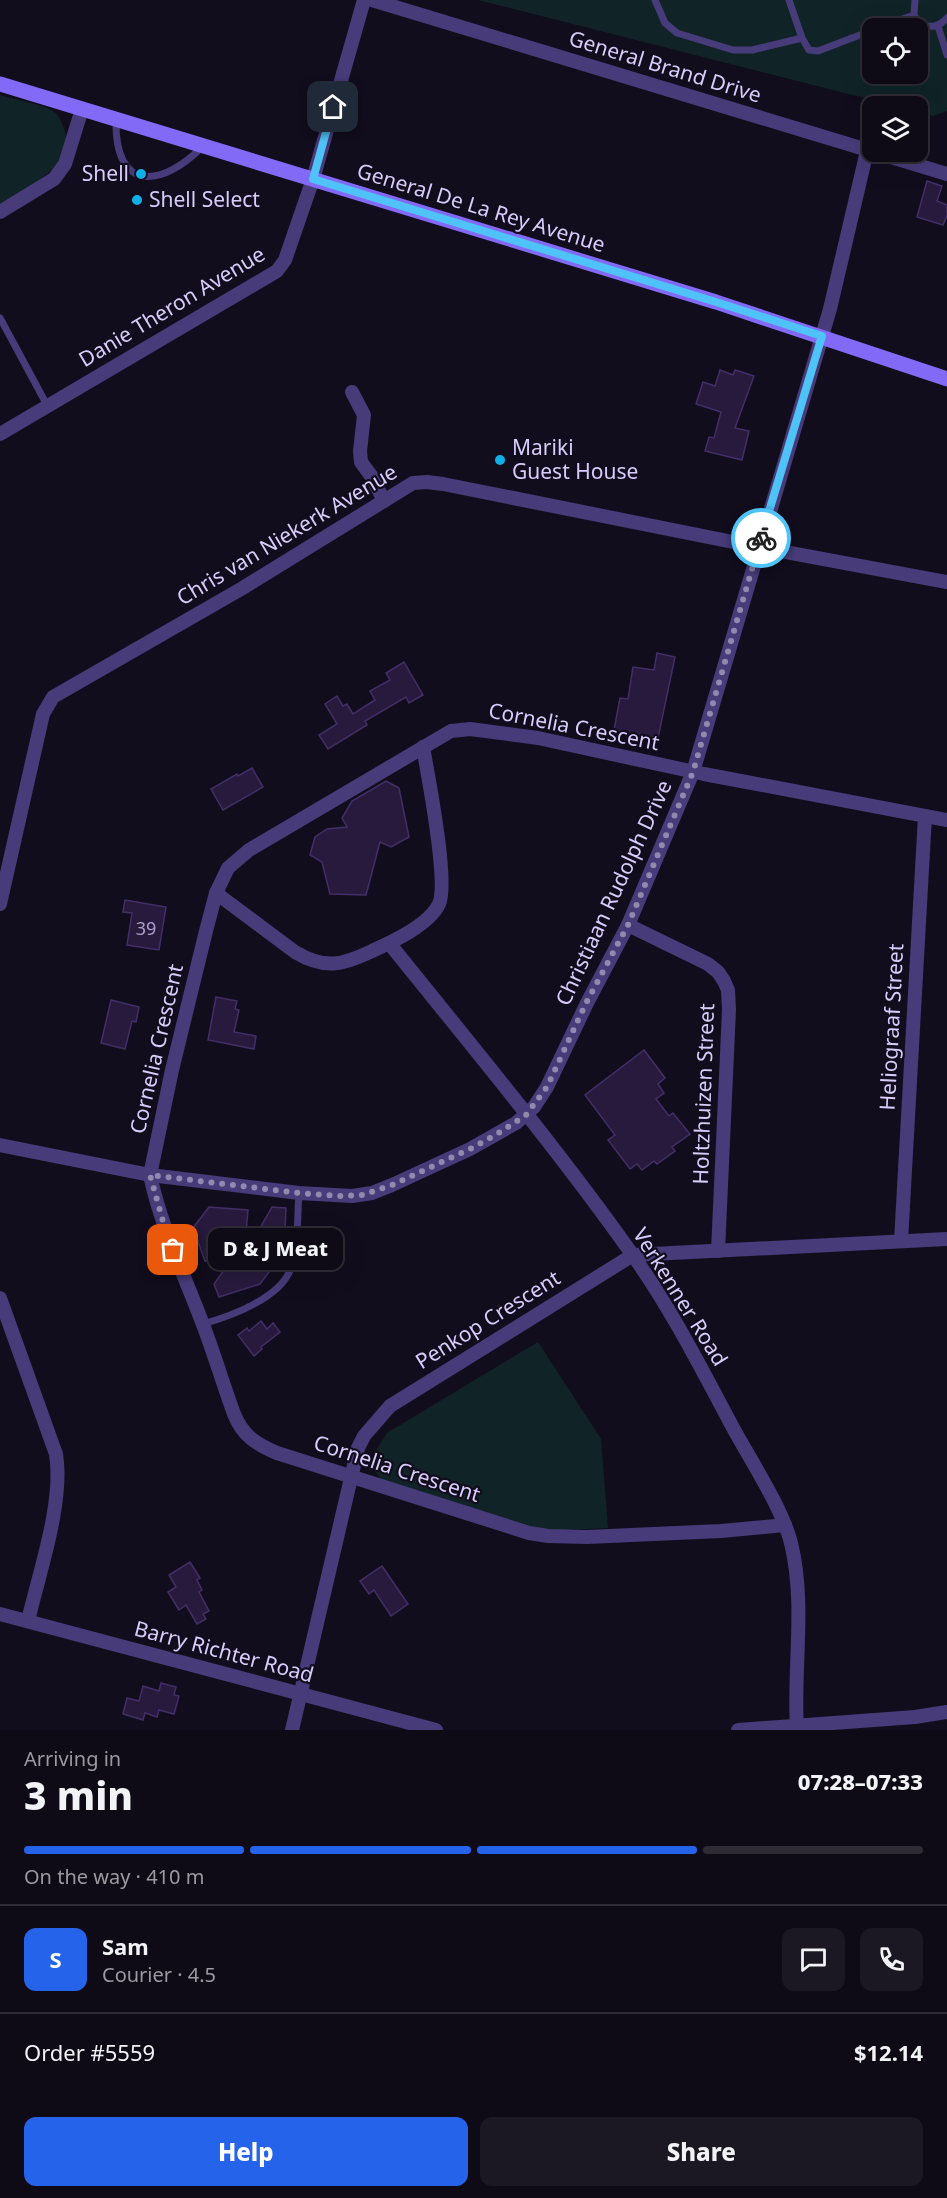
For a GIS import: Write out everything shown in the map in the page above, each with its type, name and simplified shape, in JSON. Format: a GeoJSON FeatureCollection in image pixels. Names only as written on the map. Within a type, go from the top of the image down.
{"type":"FeatureCollection","features":[{"type":"Feature","properties":{"kind":"street","name":"Danie Theron Avenue"},"geometry":{"type":"LineString","coordinates":[[0,434],[277,271],[285,260],[313,179],[364,0]]}},
{"type":"Feature","properties":{"kind":"street","name":"General Brand Drive"},"geometry":{"type":"LineString","coordinates":[[372,0],[862,149]]}},
{"type":"Feature","properties":{"kind":"street","name":"General De La Rey Avenue"},"geometry":{"type":"LineString","coordinates":[[0,84],[716,302],[947,379]]}},
{"type":"Feature","properties":{"kind":"street"},"geometry":{"type":"LineString","coordinates":[[0,212],[54,179],[65,164],[82,109]]}},
{"type":"Feature","properties":{"kind":"street","name":"Christiaan Rudolph Drive"},"geometry":{"type":"LineString","coordinates":[[0,1144],[150,1175],[299,1193],[352,1196],[372,1193],[470,1149],[526,1115],[547,1087],[586,1003],[628,925],[693,772],[822,336],[864,162]]}},
{"type":"Feature","properties":{"kind":"street","name":"General Brand Drive"},"geometry":{"type":"LineString","coordinates":[[905,162],[947,174]]}},
{"type":"Feature","properties":{"kind":"street"},"geometry":{"type":"LineString","coordinates":[[352,393],[364,415],[361,462],[372,477],[384,501]]}},
{"type":"Feature","properties":{"kind":"street","name":"Chris van Niekerk Avenue"},"geometry":{"type":"LineString","coordinates":[[0,904],[43,714],[53,697],[241,589],[407,486],[427,482],[947,582]]}},
{"type":"Feature","properties":{"kind":"street","name":"Cornelia Crescent"},"geometry":{"type":"LineString","coordinates":[[785,1525],[721,1531],[587,1537],[548,1536],[513,1529],[277,1453],[250,1439],[238,1425],[203,1324],[166,1232],[150,1175],[172,1070],[216,893],[228,868],[240,856],[316,809],[451,731],[470,729],[538,738],[693,772],[947,820]]}},
{"type":"Feature","properties":{"kind":"street"},"geometry":{"type":"LineString","coordinates":[[216,893],[295,952],[317,962],[338,964],[356,958],[389,943],[431,915],[442,895],[440,857],[423,747]]}},
{"type":"Feature","properties":{"kind":"street","name":"Heliograaf Street"},"geometry":{"type":"LineString","coordinates":[[901,1241],[925,816]]}},
{"type":"Feature","properties":{"kind":"street","name":"Holtzhuizen Street"},"geometry":{"type":"LineString","coordinates":[[628,925],[708,964],[718,972],[728,990],[729,1036],[718,1251]]}},
{"type":"Feature","properties":{"kind":"street","name":"Verkenner Road"},"geometry":{"type":"LineString","coordinates":[[389,943],[526,1115],[633,1255],[684,1335],[785,1525],[791,1542],[798,1596],[797,1727]]}},
{"type":"Feature","properties":{"kind":"street","name":"Penkop Crescent"},"geometry":{"type":"LineString","coordinates":[[292,1730],[358,1448],[364,1436],[390,1406],[633,1255],[947,1239]]}},
{"type":"Feature","properties":{"kind":"street"},"geometry":{"type":"LineString","coordinates":[[0,1298],[56,1454],[59,1471],[57,1497],[28,1621]]}},
{"type":"Feature","properties":{"kind":"street","name":"Barry Richter Road"},"geometry":{"type":"LineString","coordinates":[[0,1614],[436,1730]]}},
{"type":"Feature","properties":{"kind":"street"},"geometry":{"type":"LineString","coordinates":[[738,1730],[915,1717],[947,1712]]}},
{"type":"Feature","properties":{"kind":"lane"},"geometry":{"type":"LineString","coordinates":[[655,0],[665,23],[677,33],[733,50],[752,51],[802,38]]}},
{"type":"Feature","properties":{"kind":"lane"},"geometry":{"type":"LineString","coordinates":[[789,0],[802,38],[809,50],[818,51],[862,34]]}},
{"type":"Feature","properties":{"kind":"lane"},"geometry":{"type":"LineString","coordinates":[[915,0],[914,15],[921,24],[938,26],[947,18]]}},
{"type":"Feature","properties":{"kind":"lane"},"geometry":{"type":"LineString","coordinates":[[905,18],[914,15]]}},
{"type":"Feature","properties":{"kind":"lane"},"geometry":{"type":"LineString","coordinates":[[938,26],[947,55]]}},
{"type":"Feature","properties":{"kind":"lane"},"geometry":{"type":"LineString","coordinates":[[116,119],[116,135],[124,162],[135,175],[154,176],[177,168],[188,162],[203,146]]}},
{"type":"Feature","properties":{"kind":"lane"},"geometry":{"type":"LineString","coordinates":[[0,318],[48,407]]}},
{"type":"Feature","properties":{"kind":"lane"},"geometry":{"type":"LineString","coordinates":[[203,1324],[225,1318],[260,1301],[280,1284],[291,1270],[296,1243],[299,1193]]}},
{"type":"Feature","properties":{"kind":"green space"},"geometry":{"type":"Polygon","coordinates":[[[478,0],[947,0],[947,111],[933,116],[928,115],[928,96],[862,97],[478,0]]]}},
{"type":"Feature","properties":{"kind":"green space"},"geometry":{"type":"Polygon","coordinates":[[[0,95],[53,111],[63,126],[66,140],[64,152],[47,174],[0,204],[0,95]]]}},
{"type":"Feature","properties":{"kind":"green space"},"geometry":{"type":"Polygon","coordinates":[[[538,1342],[601,1439],[608,1528],[538,1531],[384,1484],[373,1464],[375,1453],[387,1433],[538,1342]]]}},
{"type":"Feature","properties":{"kind":"building"},"geometry":{"type":"Polygon","coordinates":[[[927,181],[942,186],[937,201],[947,205],[947,215],[943,225],[917,217],[927,181]]]}},
{"type":"Feature","properties":{"kind":"building"},"geometry":{"type":"Polygon","coordinates":[[[720,370],[733,375],[735,370],[754,376],[735,428],[749,431],[742,460],[705,451],[709,437],[714,438],[721,412],[696,404],[703,382],[715,386],[720,370]]]}},
{"type":"Feature","properties":{"kind":"building"},"geometry":{"type":"Polygon","coordinates":[[[657,653],[675,657],[658,738],[614,730],[620,698],[628,699],[633,667],[654,670],[657,653]]]}},
{"type":"Feature","properties":{"kind":"building"},"geometry":{"type":"Polygon","coordinates":[[[404,662],[423,695],[409,703],[406,697],[365,721],[367,725],[328,749],[319,735],[337,724],[325,704],[337,696],[343,706],[347,704],[353,714],[375,700],[370,691],[390,680],[386,673],[404,662]]]}},
{"type":"Feature","properties":{"kind":"building"},"geometry":{"type":"Polygon","coordinates":[[[252,768],[263,787],[223,810],[211,789],[252,768]]]}},
{"type":"Feature","properties":{"kind":"building"},"geometry":{"type":"Polygon","coordinates":[[[386,781],[399,788],[409,837],[391,847],[380,842],[366,895],[330,894],[322,862],[310,855],[315,837],[327,829],[347,827],[342,818],[352,801],[386,781]]]}},
{"type":"Feature","properties":{"kind":"building"},"geometry":{"type":"Polygon","coordinates":[[[125,900],[166,907],[159,950],[127,945],[132,913],[123,912],[125,900]]]}},
{"type":"Feature","properties":{"kind":"building"},"geometry":{"type":"Polygon","coordinates":[[[216,997],[237,1001],[235,1009],[239,1010],[234,1032],[256,1036],[254,1049],[208,1040],[216,997]]]}},
{"type":"Feature","properties":{"kind":"building"},"geometry":{"type":"Polygon","coordinates":[[[111,1000],[139,1007],[136,1022],[132,1021],[125,1049],[101,1043],[111,1000]]]}},
{"type":"Feature","properties":{"kind":"building"},"geometry":{"type":"Polygon","coordinates":[[[644,1050],[665,1078],[658,1084],[664,1093],[656,1099],[669,1116],[673,1113],[690,1134],[672,1147],[675,1151],[657,1164],[654,1161],[642,1170],[637,1164],[630,1169],[608,1140],[615,1135],[585,1095],[644,1050]]]}},
{"type":"Feature","properties":{"kind":"building"},"geometry":{"type":"Polygon","coordinates":[[[209,1207],[248,1210],[244,1256],[272,1207],[286,1208],[284,1252],[260,1284],[219,1297],[214,1284],[236,1253],[205,1261],[193,1228],[209,1207]]]}},
{"type":"Feature","properties":{"kind":"building"},"geometry":{"type":"Polygon","coordinates":[[[261,1321],[267,1329],[273,1323],[280,1332],[261,1347],[262,1349],[254,1356],[238,1335],[247,1328],[249,1331],[261,1321]]]}},
{"type":"Feature","properties":{"kind":"building"},"geometry":{"type":"Polygon","coordinates":[[[190,1562],[200,1578],[197,1580],[202,1590],[199,1592],[209,1611],[203,1614],[206,1619],[197,1624],[186,1605],[179,1610],[168,1592],[176,1587],[169,1575],[190,1562]]]}},
{"type":"Feature","properties":{"kind":"building"},"geometry":{"type":"Polygon","coordinates":[[[382,1566],[408,1604],[391,1616],[374,1590],[369,1594],[360,1581],[382,1566]]]}},
{"type":"Feature","properties":{"kind":"building"},"geometry":{"type":"Polygon","coordinates":[[[161,1683],[176,1687],[174,1695],[179,1696],[174,1714],[159,1710],[157,1717],[145,1713],[143,1720],[123,1714],[127,1698],[139,1701],[143,1686],[159,1691],[161,1683]]]}},
{"type":"Feature","properties":{"kind":"way so far"},"geometry":{"type":"LineString","coordinates":[[173,1250],[150,1175],[328,1196],[362,1195],[392,1185],[470,1149],[516,1123],[534,1107],[547,1087],[586,1003],[628,925],[693,772],[761,538]]}},
{"type":"Feature","properties":{"kind":"place","name":"Shell"},"geometry":{"type":"Point","coordinates":[141,174]}},
{"type":"Feature","properties":{"kind":"place","name":"Shell Select"},"geometry":{"type":"Point","coordinates":[137,200]}},
{"type":"Feature","properties":{"kind":"place","name":"Mariki Guest House"},"geometry":{"type":"Point","coordinates":[500,460]}},
{"type":"Feature","properties":{"kind":"place","name":"D & J Meat"},"geometry":{"type":"Point","coordinates":[173,1250]}},
{"type":"Feature","properties":{"kind":"route"},"geometry":{"type":"LineString","coordinates":[[333,107],[313,179],[822,336],[761,538]]}}]}
